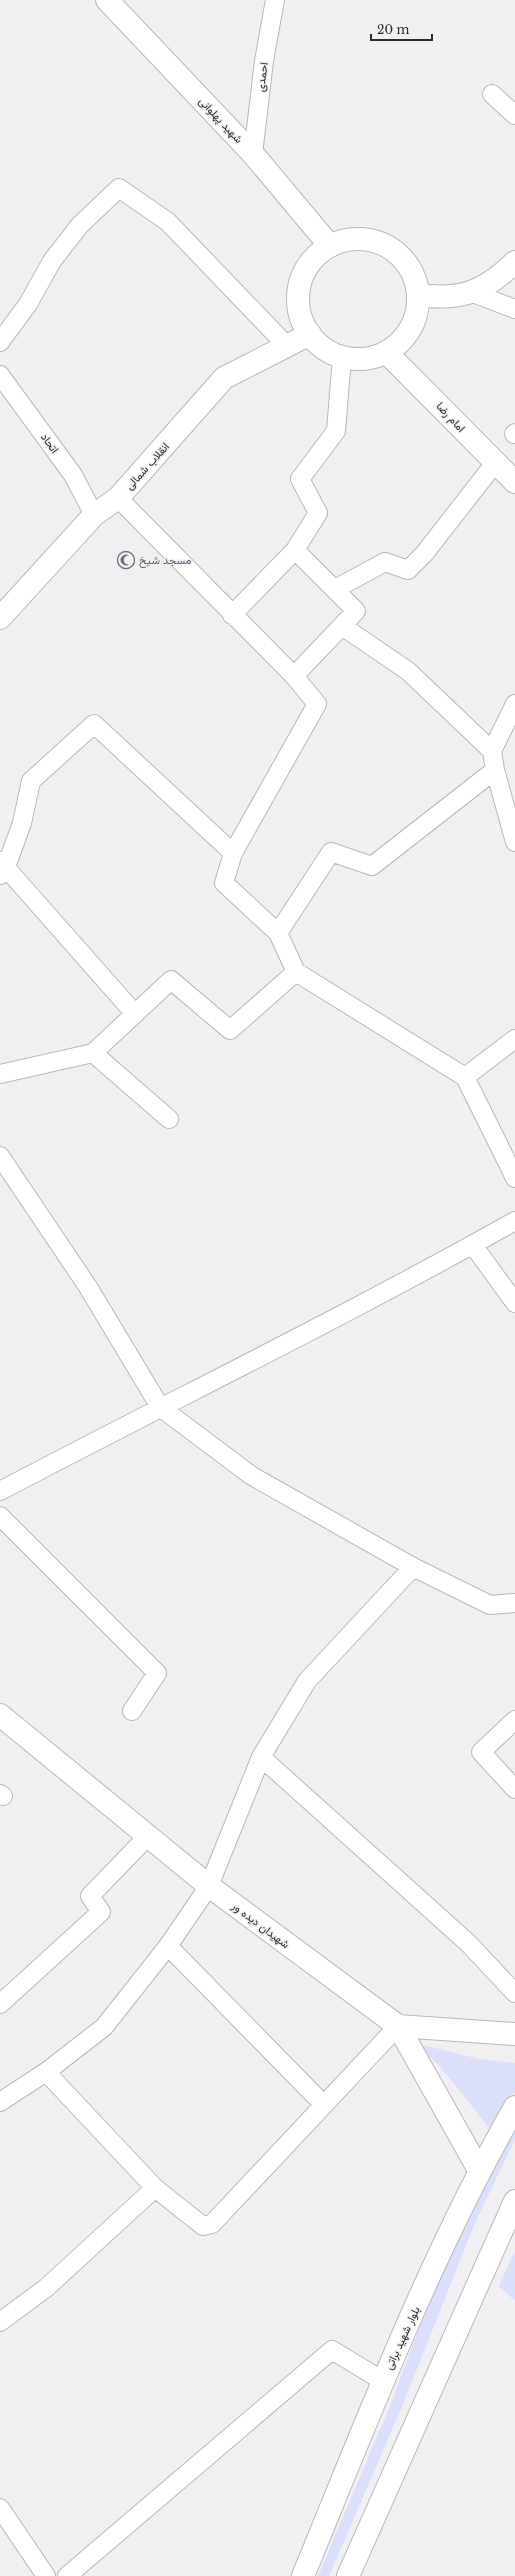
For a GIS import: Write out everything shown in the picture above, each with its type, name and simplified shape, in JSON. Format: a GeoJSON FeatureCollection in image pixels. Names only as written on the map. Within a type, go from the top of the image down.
{"type":"FeatureCollection","features":[{"type":"Feature","properties":{"kind":"main road","name":"شهید پهلوانی"},"geometry":{"type":"LineString","coordinates":[[106,0],[253,154],[330,246]]}},
{"type":"Feature","properties":{"kind":"main road"},"geometry":{"type":"LineString","coordinates":[[355,238],[375,240],[394,249],[408,264],[417,282],[419,295],[418,309],[409,331],[398,345],[386,352],[369,358],[342,357],[320,345],[310,334],[297,304],[299,287],[306,269],[318,254],[335,243],[355,238]]}},
{"type":"Feature","properties":{"kind":"main road"},"geometry":{"type":"LineString","coordinates":[[419,295],[441,298],[472,293],[496,280],[515,262]]}},
{"type":"Feature","properties":{"kind":"main road","name":"انقلاب شمالی"},"geometry":{"type":"LineString","coordinates":[[0,618],[94,515],[118,498],[224,378],[310,334]]}},
{"type":"Feature","properties":{"kind":"main road","name":"امام رضا"},"geometry":{"type":"LineString","coordinates":[[386,352],[515,482]]}},
{"type":"Feature","properties":{"kind":"main road","name":"شهیدان دیده ور"},"geometry":{"type":"LineString","coordinates":[[0,1715],[209,1886],[398,2026],[479,2170]]}},
{"type":"Feature","properties":{"kind":"main road"},"geometry":{"type":"LineString","coordinates":[[398,2026],[515,2034]]}},
{"type":"Feature","properties":{"kind":"main road","name":"بلوار شهید براتی"},"geometry":{"type":"LineString","coordinates":[[303,2576],[383,2381],[479,2170],[515,2107]]}},
{"type":"Feature","properties":{"kind":"main road"},"geometry":{"type":"LineString","coordinates":[[348,2576],[515,2201]]}},
{"type":"Feature","properties":{"kind":"street","name":"احمدی"},"geometry":{"type":"LineString","coordinates":[[253,154],[264,61],[275,0]]}},
{"type":"Feature","properties":{"kind":"street"},"geometry":{"type":"LineString","coordinates":[[492,94],[515,115]]}},
{"type":"Feature","properties":{"kind":"street"},"geometry":{"type":"LineString","coordinates":[[0,342],[28,304],[52,261],[80,225],[119,188],[168,222],[286,346]]}},
{"type":"Feature","properties":{"kind":"street"},"geometry":{"type":"LineString","coordinates":[[472,293],[515,309]]}},
{"type":"Feature","properties":{"kind":"street"},"geometry":{"type":"LineString","coordinates":[[232,616],[295,550],[318,513],[300,479],[336,431],[342,357]]}},
{"type":"Feature","properties":{"kind":"street","name":"اتحاد"},"geometry":{"type":"LineString","coordinates":[[0,376],[73,474],[94,515]]}},
{"type":"Feature","properties":{"kind":"street"},"geometry":{"type":"LineString","coordinates":[[335,589],[384,562],[408,570],[424,554],[495,463]]}},
{"type":"Feature","properties":{"kind":"street"},"geometry":{"type":"LineString","coordinates":[[118,498],[232,616],[294,676],[317,704],[233,853],[224,884],[278,933],[296,972],[465,1077],[515,1178]]}},
{"type":"Feature","properties":{"kind":"street"},"geometry":{"type":"LineString","coordinates":[[294,676],[356,611],[295,550]]}},
{"type":"Feature","properties":{"kind":"street"},"geometry":{"type":"LineString","coordinates":[[342,626],[408,670],[492,751]]}},
{"type":"Feature","properties":{"kind":"street"},"geometry":{"type":"LineString","coordinates":[[515,704],[492,751],[495,770],[515,842]]}},
{"type":"Feature","properties":{"kind":"street"},"geometry":{"type":"LineString","coordinates":[[135,1014],[2,868],[22,823],[31,781],[94,724],[233,853]]}},
{"type":"Feature","properties":{"kind":"street"},"geometry":{"type":"LineString","coordinates":[[278,933],[331,852],[372,866],[495,770]]}},
{"type":"Feature","properties":{"kind":"street"},"geometry":{"type":"LineString","coordinates":[[1,1072],[93,1054],[171,980],[230,1030],[296,972]]}},
{"type":"Feature","properties":{"kind":"street"},"geometry":{"type":"LineString","coordinates":[[465,1077],[515,1039]]}},
{"type":"Feature","properties":{"kind":"street"},"geometry":{"type":"LineString","coordinates":[[93,1054],[169,1119]]}},
{"type":"Feature","properties":{"kind":"street"},"geometry":{"type":"LineString","coordinates":[[0,1156],[88,1287],[160,1407],[252,1476],[413,1567],[490,1605],[515,1603]]}},
{"type":"Feature","properties":{"kind":"street"},"geometry":{"type":"LineString","coordinates":[[0,1491],[473,1245],[515,1221]]}},
{"type":"Feature","properties":{"kind":"street"},"geometry":{"type":"LineString","coordinates":[[473,1245],[515,1303]]}},
{"type":"Feature","properties":{"kind":"street"},"geometry":{"type":"LineString","coordinates":[[0,1516],[158,1673],[132,1711]]}},
{"type":"Feature","properties":{"kind":"street"},"geometry":{"type":"LineString","coordinates":[[0,2102],[46,2072],[104,2027],[168,1946],[209,1886],[261,1757],[307,1681],[413,1567]]}},
{"type":"Feature","properties":{"kind":"street"},"geometry":{"type":"LineString","coordinates":[[515,1720],[480,1752],[515,1789]]}},
{"type":"Feature","properties":{"kind":"street"},"geometry":{"type":"LineString","coordinates":[[261,1757],[468,1943],[515,1993]]}},
{"type":"Feature","properties":{"kind":"street"},"geometry":{"type":"LineString","coordinates":[[0,2004],[101,1912],[90,1896],[147,1836]]}},
{"type":"Feature","properties":{"kind":"street"},"geometry":{"type":"LineString","coordinates":[[168,1946],[324,2105]]}},
{"type":"Feature","properties":{"kind":"street"},"geometry":{"type":"LineString","coordinates":[[46,2072],[154,2188],[194,2222],[203,2226],[212,2224],[398,2026]]}},
{"type":"Feature","properties":{"kind":"street"},"geometry":{"type":"LineString","coordinates":[[0,2322],[46,2288],[154,2188]]}},
{"type":"Feature","properties":{"kind":"street"},"geometry":{"type":"LineString","coordinates":[[67,2576],[332,2350],[383,2381]]}},
{"type":"Feature","properties":{"kind":"street"},"geometry":{"type":"LineString","coordinates":[[0,2508],[46,2576]]}},
{"type":"Feature","properties":{"kind":"shaded area"},"geometry":{"type":"Polygon","coordinates":[[[419,2044],[479,2059],[515,2063],[515,2092],[492,2132],[453,2082],[419,2044]]]}},
{"type":"Feature","properties":{"kind":"shaded area"},"geometry":{"type":"Polygon","coordinates":[[[515,2120],[515,2139],[475,2223],[404,2402],[329,2576],[318,2576],[390,2406],[453,2235],[465,2229],[515,2120]]]}},
{"type":"Feature","properties":{"kind":"shaded area"},"geometry":{"type":"Polygon","coordinates":[[[515,2250],[515,2301],[499,2286],[515,2250]]]}},
{"type":"Feature","properties":{"kind":"place","name":"مسجد شیخ"},"geometry":{"type":"Point","coordinates":[126,560]}}]}
